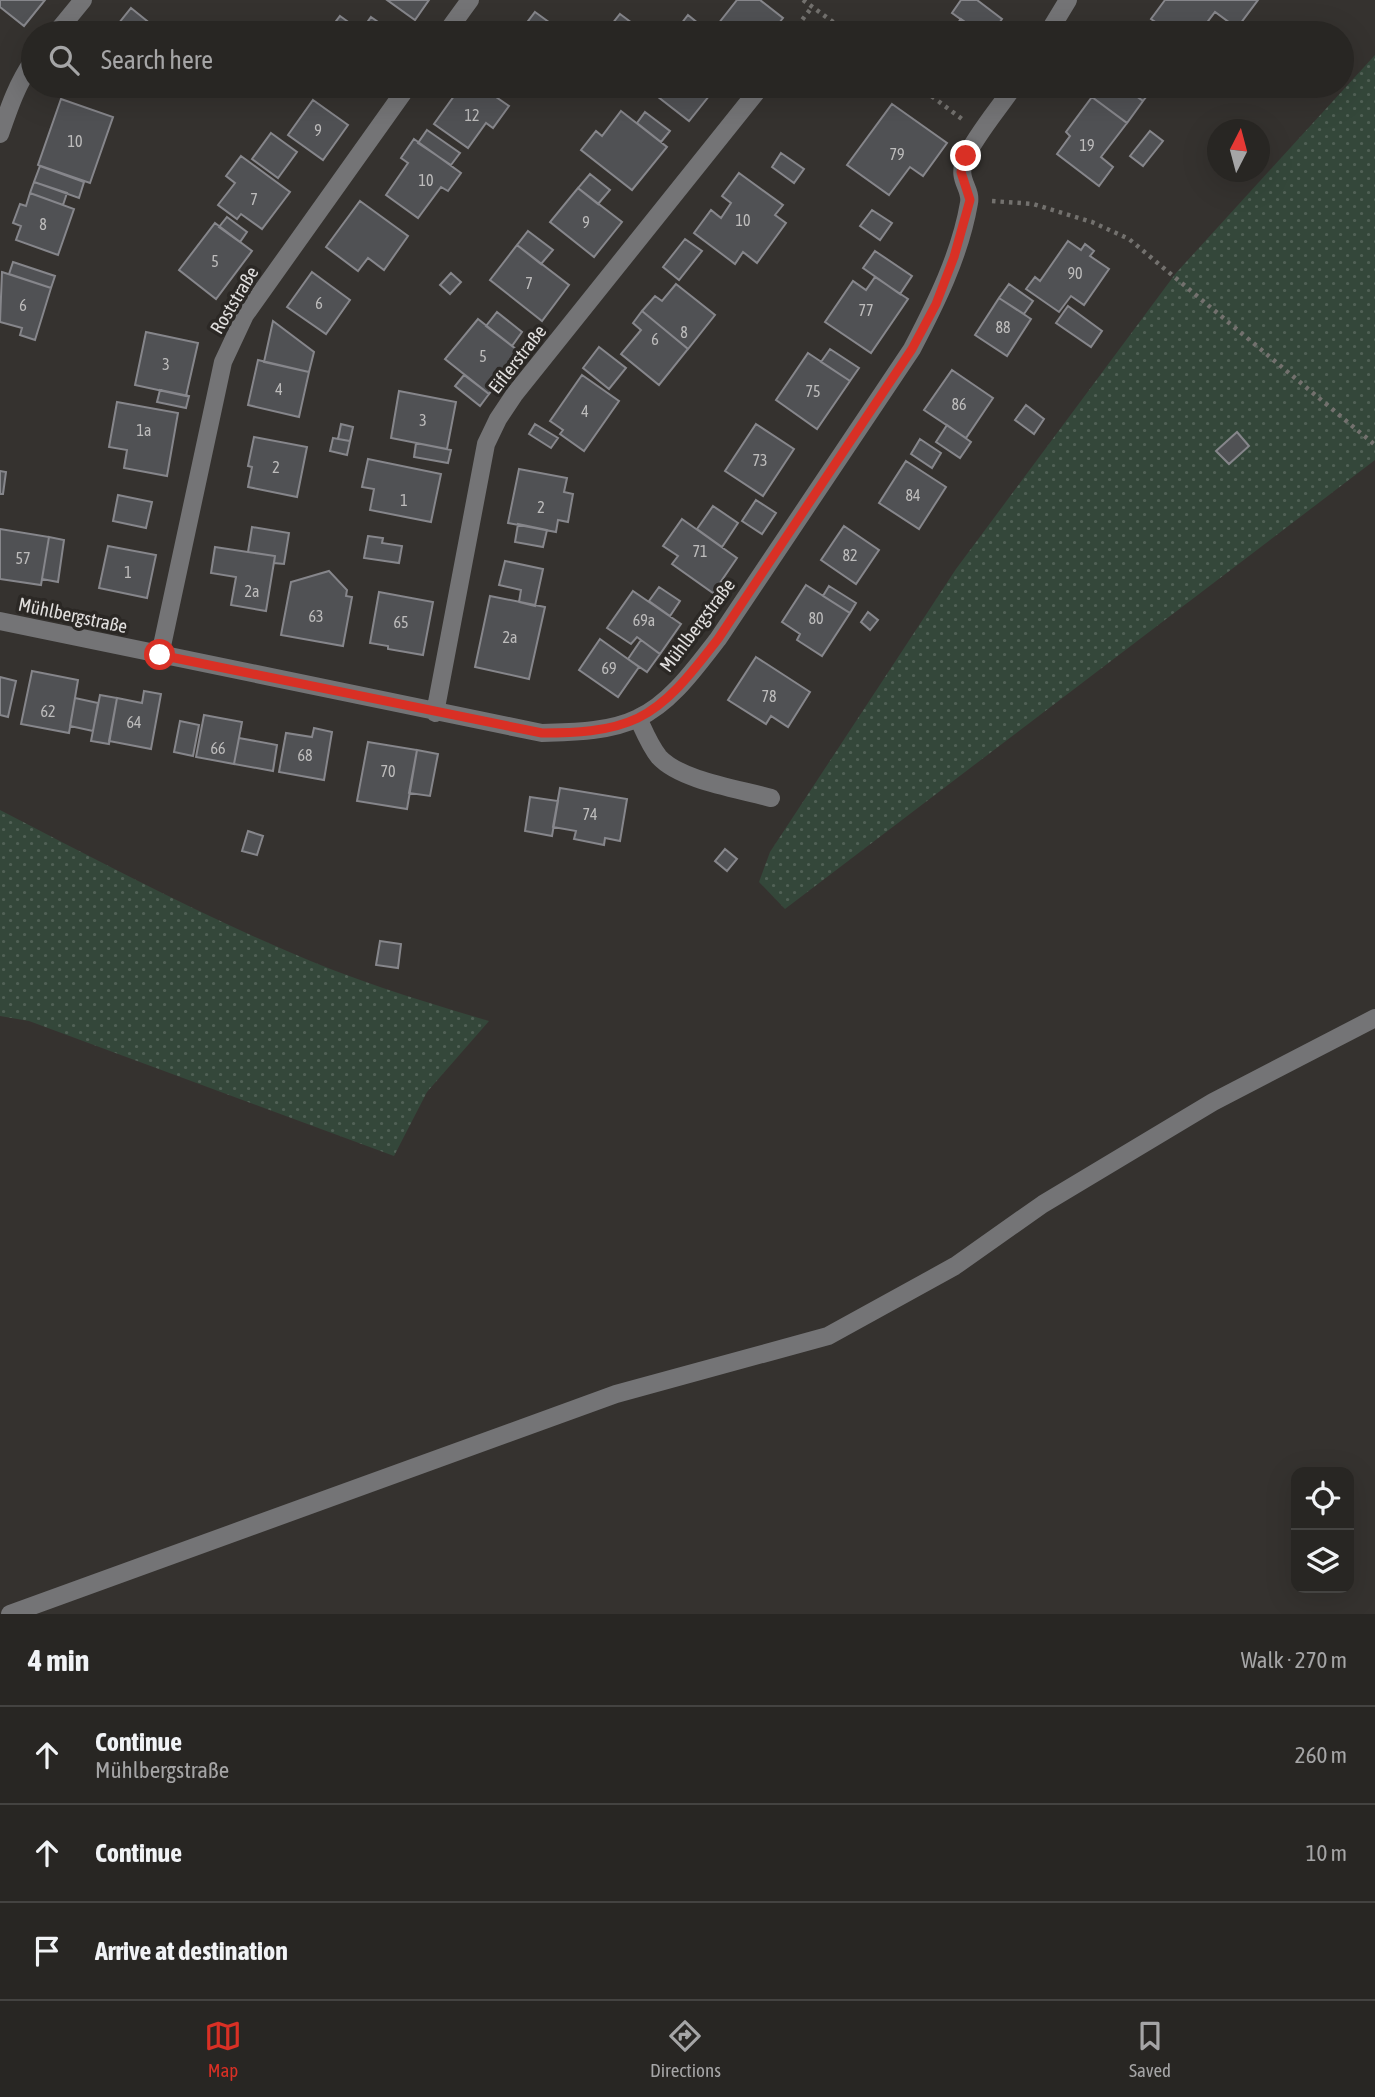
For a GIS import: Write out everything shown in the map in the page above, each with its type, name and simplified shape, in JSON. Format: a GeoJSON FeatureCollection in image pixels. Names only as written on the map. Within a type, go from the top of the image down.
{"type":"FeatureCollection","features":[{"type":"Feature","properties":{"kind":"street"},"geometry":{"type":"LineString","coordinates":[[66,21],[83,0]]}},
{"type":"Feature","properties":{"kind":"street"},"geometry":{"type":"LineString","coordinates":[[455,21],[470,0]]}},
{"type":"Feature","properties":{"kind":"street"},"geometry":{"type":"LineString","coordinates":[[1055,21],[1068,0]]}},
{"type":"Feature","properties":{"kind":"street"},"geometry":{"type":"LineString","coordinates":[[0,134],[21,80]]}},
{"type":"Feature","properties":{"kind":"street","name":"Roststraße"},"geometry":{"type":"LineString","coordinates":[[160,655],[223,362],[233,335],[244,315],[399,98]]}},
{"type":"Feature","properties":{"kind":"street","name":"Eiflerstraße"},"geometry":{"type":"LineString","coordinates":[[435,713],[486,444],[498,419],[514,395],[752,98]]}},
{"type":"Feature","properties":{"kind":"street"},"geometry":{"type":"LineString","coordinates":[[970,200],[961,172],[966,156],[1006,98]]}},
{"type":"Feature","properties":{"kind":"street","name":"Mühlbergstraße"},"geometry":{"type":"LineString","coordinates":[[0,621],[542,733],[584,732],[638,718],[667,698],[718,639],[912,349],[940,293],[954,257],[970,200]]}},
{"type":"Feature","properties":{"kind":"street"},"geometry":{"type":"LineString","coordinates":[[638,718],[659,756],[672,768],[690,776],[771,798]]}},
{"type":"Feature","properties":{"kind":"street"},"geometry":{"type":"LineString","coordinates":[[10,1614],[616,1394],[828,1336],[955,1266],[1043,1204],[1213,1102],[1375,1018]]}},
{"type":"Feature","properties":{"kind":"path"},"geometry":{"type":"LineString","coordinates":[[803,0],[832,21]]}},
{"type":"Feature","properties":{"kind":"path"},"geometry":{"type":"LineString","coordinates":[[801,21],[812,6]]}},
{"type":"Feature","properties":{"kind":"path"},"geometry":{"type":"LineString","coordinates":[[934,98],[964,120]]}},
{"type":"Feature","properties":{"kind":"path"},"geometry":{"type":"LineString","coordinates":[[970,200],[1033,204],[1092,222],[1129,239],[1375,445]]}},
{"type":"Feature","properties":{"kind":"green space"},"geometry":{"type":"Polygon","coordinates":[[[1375,55],[1375,460],[785,909],[759,882],[770,852],[956,569],[1176,273],[1259,182],[1270,182],[1270,170],[1336,98],[1354,98],[1354,78],[1375,55]]]}},
{"type":"Feature","properties":{"kind":"green space"},"geometry":{"type":"Polygon","coordinates":[[[0,810],[178,901],[287,951],[387,989],[489,1021],[427,1092],[394,1156],[29,1021],[0,1016],[0,810]]]}},
{"type":"Feature","properties":{"kind":"building"},"geometry":{"type":"Polygon","coordinates":[[[0,0],[45,0],[28,21],[21,21],[21,24],[0,7],[0,0]]]}},
{"type":"Feature","properties":{"kind":"building"},"geometry":{"type":"Polygon","coordinates":[[[387,0],[429,0],[415,20],[387,0]]]}},
{"type":"Feature","properties":{"kind":"building"},"geometry":{"type":"Polygon","coordinates":[[[737,0],[760,0],[783,18],[781,21],[720,21],[737,0]]]}},
{"type":"Feature","properties":{"kind":"building"},"geometry":{"type":"Polygon","coordinates":[[[961,0],[977,0],[1002,19],[963,21],[952,13],[961,0]]]}},
{"type":"Feature","properties":{"kind":"building"},"geometry":{"type":"Polygon","coordinates":[[[1165,0],[1258,0],[1242,21],[1227,21],[1215,12],[1208,21],[1151,19],[1165,0]]]}},
{"type":"Feature","properties":{"kind":"building"},"geometry":{"type":"Polygon","coordinates":[[[131,8],[147,21],[121,21],[131,8]]]}},
{"type":"Feature","properties":{"kind":"building"},"geometry":{"type":"Polygon","coordinates":[[[535,12],[547,21],[528,21],[535,12]]]}},
{"type":"Feature","properties":{"kind":"building"},"geometry":{"type":"Polygon","coordinates":[[[620,14],[629,21],[614,21],[620,14]]]}},
{"type":"Feature","properties":{"kind":"building"},"geometry":{"type":"Polygon","coordinates":[[[688,15],[695,21],[683,21],[688,15]]]}},
{"type":"Feature","properties":{"kind":"building"},"geometry":{"type":"Polygon","coordinates":[[[453,98],[497,98],[509,106],[493,128],[486,123],[468,148],[434,124],[453,98]]]}},
{"type":"Feature","properties":{"kind":"building"},"geometry":{"type":"Polygon","coordinates":[[[659,98],[707,98],[689,121],[659,98]]]}},
{"type":"Feature","properties":{"kind":"building"},"geometry":{"type":"Polygon","coordinates":[[[1091,98],[1127,123],[1101,157],[1113,167],[1099,186],[1057,154],[1070,136],[1066,132],[1091,98]]]}},
{"type":"Feature","properties":{"kind":"building"},"geometry":{"type":"Polygon","coordinates":[[[1093,98],[1139,98],[1143,101],[1127,123],[1093,98]]]}},
{"type":"Feature","properties":{"kind":"building"},"geometry":{"type":"Polygon","coordinates":[[[61,99],[113,117],[90,183],[38,165],[61,99]]]}},
{"type":"Feature","properties":{"kind":"building"},"geometry":{"type":"Polygon","coordinates":[[[313,100],[348,125],[323,160],[288,135],[313,100]]]}},
{"type":"Feature","properties":{"kind":"building"},"geometry":{"type":"Polygon","coordinates":[[[892,104],[947,143],[923,176],[910,167],[889,195],[847,165],[892,104]]]}},
{"type":"Feature","properties":{"kind":"building"},"geometry":{"type":"Polygon","coordinates":[[[621,111],[667,147],[632,190],[581,150],[596,131],[602,136],[621,111]]]}},
{"type":"Feature","properties":{"kind":"building"},"geometry":{"type":"Polygon","coordinates":[[[645,112],[670,131],[661,142],[637,123],[645,112]]]}},
{"type":"Feature","properties":{"kind":"building"},"geometry":{"type":"Polygon","coordinates":[[[427,130],[460,153],[451,165],[418,143],[427,130]]]}},
{"type":"Feature","properties":{"kind":"building"},"geometry":{"type":"Polygon","coordinates":[[[1150,131],[1163,141],[1143,166],[1130,156],[1150,131]]]}},
{"type":"Feature","properties":{"kind":"building"},"geometry":{"type":"Polygon","coordinates":[[[271,133],[297,152],[278,178],[252,159],[271,133]]]}},
{"type":"Feature","properties":{"kind":"building"},"geometry":{"type":"Polygon","coordinates":[[[414,139],[461,173],[448,191],[441,187],[418,218],[386,195],[408,163],[401,158],[414,139]]]}},
{"type":"Feature","properties":{"kind":"building"},"geometry":{"type":"Polygon","coordinates":[[[781,153],[804,169],[794,183],[772,167],[781,153]]]}},
{"type":"Feature","properties":{"kind":"building"},"geometry":{"type":"Polygon","coordinates":[[[241,156],[290,192],[262,229],[241,214],[237,219],[218,205],[235,183],[226,176],[241,156]]]}},
{"type":"Feature","properties":{"kind":"building"},"geometry":{"type":"Polygon","coordinates":[[[40,166],[84,182],[79,198],[34,182],[40,166]]]}},
{"type":"Feature","properties":{"kind":"building"},"geometry":{"type":"Polygon","coordinates":[[[739,173],[783,205],[775,215],[786,223],[757,263],[743,252],[735,264],[694,233],[711,210],[721,218],[731,203],[722,196],[739,173]]]}},
{"type":"Feature","properties":{"kind":"building"},"geometry":{"type":"Polygon","coordinates":[[[590,174],[610,190],[598,204],[578,188],[590,174]]]}},
{"type":"Feature","properties":{"kind":"building"},"geometry":{"type":"Polygon","coordinates":[[[34,182],[67,193],[63,205],[30,193],[34,182]]]}},
{"type":"Feature","properties":{"kind":"building"},"geometry":{"type":"Polygon","coordinates":[[[578,188],[622,222],[594,257],[550,222],[578,188]]]}},
{"type":"Feature","properties":{"kind":"building"},"geometry":{"type":"Polygon","coordinates":[[[30,193],[74,209],[58,255],[16,240],[21,226],[13,223],[20,204],[26,206],[30,193]]]}},
{"type":"Feature","properties":{"kind":"building"},"geometry":{"type":"Polygon","coordinates":[[[360,201],[408,236],[384,270],[368,258],[358,271],[326,247],[360,201]]]}},
{"type":"Feature","properties":{"kind":"building"},"geometry":{"type":"Polygon","coordinates":[[[872,210],[892,223],[880,240],[860,226],[872,210]]]}},
{"type":"Feature","properties":{"kind":"building"},"geometry":{"type":"Polygon","coordinates":[[[227,217],[247,232],[240,242],[219,227],[227,217]]]}},
{"type":"Feature","properties":{"kind":"building"},"geometry":{"type":"Polygon","coordinates":[[[215,223],[252,251],[216,299],[179,270],[215,223]]]}},
{"type":"Feature","properties":{"kind":"building"},"geometry":{"type":"Polygon","coordinates":[[[528,231],[553,250],[541,264],[517,245],[528,231]]]}},
{"type":"Feature","properties":{"kind":"building"},"geometry":{"type":"Polygon","coordinates":[[[685,239],[702,251],[679,280],[663,267],[685,239]]]}},
{"type":"Feature","properties":{"kind":"building"},"geometry":{"type":"Polygon","coordinates":[[[1068,241],[1081,250],[1085,244],[1094,251],[1090,256],[1109,269],[1084,305],[1071,296],[1059,312],[1026,289],[1035,277],[1040,281],[1068,241]]]}},
{"type":"Feature","properties":{"kind":"building"},"geometry":{"type":"Polygon","coordinates":[[[517,245],[569,285],[542,321],[490,280],[517,245]]]}},
{"type":"Feature","properties":{"kind":"building"},"geometry":{"type":"Polygon","coordinates":[[[875,251],[912,276],[900,294],[863,268],[875,251]]]}},
{"type":"Feature","properties":{"kind":"building"},"geometry":{"type":"Polygon","coordinates":[[[13,262],[55,276],[51,288],[9,274],[13,262]]]}},
{"type":"Feature","properties":{"kind":"building"},"geometry":{"type":"Polygon","coordinates":[[[2,272],[51,288],[35,340],[20,335],[22,328],[0,322],[2,272]]]}},
{"type":"Feature","properties":{"kind":"building"},"geometry":{"type":"Polygon","coordinates":[[[312,272],[350,300],[326,334],[287,307],[312,272]]]}},
{"type":"Feature","properties":{"kind":"building"},"geometry":{"type":"Polygon","coordinates":[[[451,273],[461,282],[450,294],[440,285],[451,273]]]}},
{"type":"Feature","properties":{"kind":"building"},"geometry":{"type":"Polygon","coordinates":[[[875,277],[908,299],[871,353],[825,322],[853,281],[866,290],[875,277]]]}},
{"type":"Feature","properties":{"kind":"building"},"geometry":{"type":"Polygon","coordinates":[[[676,284],[715,315],[688,349],[642,311],[655,296],[662,301],[676,284]]]}},
{"type":"Feature","properties":{"kind":"building"},"geometry":{"type":"Polygon","coordinates":[[[1009,284],[1033,301],[1024,314],[999,298],[1009,284]]]}},
{"type":"Feature","properties":{"kind":"building"},"geometry":{"type":"Polygon","coordinates":[[[999,298],[1031,319],[1007,356],[975,335],[999,298]]]}},
{"type":"Feature","properties":{"kind":"building"},"geometry":{"type":"Polygon","coordinates":[[[1068,306],[1102,331],[1091,347],[1056,323],[1068,306]]]}},
{"type":"Feature","properties":{"kind":"building"},"geometry":{"type":"Polygon","coordinates":[[[642,311],[688,349],[659,385],[621,354],[641,330],[633,323],[642,311]]]}},
{"type":"Feature","properties":{"kind":"building"},"geometry":{"type":"Polygon","coordinates":[[[497,312],[522,332],[512,346],[486,326],[497,312]]]}},
{"type":"Feature","properties":{"kind":"building"},"geometry":{"type":"Polygon","coordinates":[[[478,319],[521,353],[489,394],[445,359],[478,319]]]}},
{"type":"Feature","properties":{"kind":"building"},"geometry":{"type":"Polygon","coordinates":[[[273,321],[314,352],[309,372],[264,362],[273,321]]]}},
{"type":"Feature","properties":{"kind":"building"},"geometry":{"type":"Polygon","coordinates":[[[146,332],[198,343],[186,396],[135,385],[146,332]]]}},
{"type":"Feature","properties":{"kind":"building"},"geometry":{"type":"Polygon","coordinates":[[[599,347],[626,368],[609,389],[583,368],[599,347]]]}},
{"type":"Feature","properties":{"kind":"building"},"geometry":{"type":"Polygon","coordinates":[[[830,349],[859,368],[850,381],[821,362],[830,349]]]}},
{"type":"Feature","properties":{"kind":"building"},"geometry":{"type":"Polygon","coordinates":[[[808,353],[850,381],[817,429],[776,400],[808,353]]]}},
{"type":"Feature","properties":{"kind":"building"},"geometry":{"type":"Polygon","coordinates":[[[258,360],[309,372],[299,417],[248,405],[258,360]]]}},
{"type":"Feature","properties":{"kind":"building"},"geometry":{"type":"Polygon","coordinates":[[[952,370],[993,398],[966,438],[924,410],[952,370]]]}},
{"type":"Feature","properties":{"kind":"building"},"geometry":{"type":"Polygon","coordinates":[[[464,375],[489,394],[480,406],[455,386],[464,375]]]}},
{"type":"Feature","properties":{"kind":"building"},"geometry":{"type":"Polygon","coordinates":[[[582,375],[619,401],[584,451],[560,434],[563,430],[550,421],[582,375]]]}},
{"type":"Feature","properties":{"kind":"building"},"geometry":{"type":"Polygon","coordinates":[[[160,390],[189,396],[186,408],[157,402],[160,390]]]}},
{"type":"Feature","properties":{"kind":"building"},"geometry":{"type":"Polygon","coordinates":[[[399,391],[456,402],[447,449],[391,438],[399,391]]]}},
{"type":"Feature","properties":{"kind":"building"},"geometry":{"type":"Polygon","coordinates":[[[117,402],[178,413],[167,476],[124,468],[127,450],[109,447],[117,402]]]}},
{"type":"Feature","properties":{"kind":"building"},"geometry":{"type":"Polygon","coordinates":[[[1026,405],[1044,419],[1034,434],[1015,420],[1026,405]]]}},
{"type":"Feature","properties":{"kind":"building"},"geometry":{"type":"Polygon","coordinates":[[[341,424],[353,427],[350,441],[338,439],[341,424]]]}},
{"type":"Feature","properties":{"kind":"building"},"geometry":{"type":"Polygon","coordinates":[[[535,424],[558,438],[551,448],[529,434],[535,424]]]}},
{"type":"Feature","properties":{"kind":"building"},"geometry":{"type":"Polygon","coordinates":[[[756,424],[794,449],[763,496],[725,471],[756,424]]]}},
{"type":"Feature","properties":{"kind":"building"},"geometry":{"type":"Polygon","coordinates":[[[947,425],[971,442],[960,458],[936,442],[947,425]]]}},
{"type":"Feature","properties":{"kind":"building"},"geometry":{"type":"Polygon","coordinates":[[[1237,432],[1249,446],[1229,464],[1216,451],[1237,432]]]}},
{"type":"Feature","properties":{"kind":"building"},"geometry":{"type":"Polygon","coordinates":[[[254,437],[307,447],[297,497],[248,487],[252,467],[248,466],[254,437]]]}},
{"type":"Feature","properties":{"kind":"building"},"geometry":{"type":"Polygon","coordinates":[[[333,438],[350,441],[347,455],[330,451],[333,438]]]}},
{"type":"Feature","properties":{"kind":"building"},"geometry":{"type":"Polygon","coordinates":[[[920,439],[941,453],[932,468],[911,454],[920,439]]]}},
{"type":"Feature","properties":{"kind":"building"},"geometry":{"type":"Polygon","coordinates":[[[416,443],[451,450],[448,463],[414,457],[416,443]]]}},
{"type":"Feature","properties":{"kind":"building"},"geometry":{"type":"Polygon","coordinates":[[[368,459],[441,474],[431,522],[370,510],[374,489],[362,487],[368,459]]]}},
{"type":"Feature","properties":{"kind":"building"},"geometry":{"type":"Polygon","coordinates":[[[906,461],[946,487],[919,529],[879,503],[906,461]]]}},
{"type":"Feature","properties":{"kind":"building"},"geometry":{"type":"Polygon","coordinates":[[[519,469],[567,478],[564,492],[573,494],[568,522],[558,520],[556,532],[508,523],[519,469]]]}},
{"type":"Feature","properties":{"kind":"building"},"geometry":{"type":"Polygon","coordinates":[[[0,471],[6,472],[3,494],[0,494],[0,471]]]}},
{"type":"Feature","properties":{"kind":"building"},"geometry":{"type":"Polygon","coordinates":[[[118,495],[152,502],[146,528],[113,521],[118,495]]]}},
{"type":"Feature","properties":{"kind":"building"},"geometry":{"type":"Polygon","coordinates":[[[756,500],[776,513],[762,534],[742,521],[756,500]]]}},
{"type":"Feature","properties":{"kind":"building"},"geometry":{"type":"Polygon","coordinates":[[[713,506],[738,523],[722,547],[697,529],[713,506]]]}},
{"type":"Feature","properties":{"kind":"building"},"geometry":{"type":"Polygon","coordinates":[[[682,519],[737,558],[713,593],[672,564],[678,556],[663,546],[682,519]]]}},
{"type":"Feature","properties":{"kind":"building"},"geometry":{"type":"Polygon","coordinates":[[[518,524],[547,530],[543,547],[515,542],[518,524]]]}},
{"type":"Feature","properties":{"kind":"building"},"geometry":{"type":"Polygon","coordinates":[[[844,526],[879,550],[856,584],[821,560],[844,526]]]}},
{"type":"Feature","properties":{"kind":"building"},"geometry":{"type":"Polygon","coordinates":[[[252,527],[289,533],[284,564],[274,563],[275,556],[248,552],[252,527]]]}},
{"type":"Feature","properties":{"kind":"building"},"geometry":{"type":"Polygon","coordinates":[[[0,529],[49,537],[41,585],[0,579],[0,529]]]}},
{"type":"Feature","properties":{"kind":"building"},"geometry":{"type":"Polygon","coordinates":[[[368,536],[383,538],[382,543],[402,546],[399,563],[364,558],[368,536]]]}},
{"type":"Feature","properties":{"kind":"building"},"geometry":{"type":"Polygon","coordinates":[[[49,537],[64,540],[58,582],[42,579],[49,537]]]}},
{"type":"Feature","properties":{"kind":"building"},"geometry":{"type":"Polygon","coordinates":[[[108,546],[156,555],[147,598],[99,588],[108,546]]]}},
{"type":"Feature","properties":{"kind":"building"},"geometry":{"type":"Polygon","coordinates":[[[215,547],[275,556],[266,611],[231,605],[236,577],[211,573],[215,547]]]}},
{"type":"Feature","properties":{"kind":"building"},"geometry":{"type":"Polygon","coordinates":[[[505,561],[543,569],[535,606],[519,602],[521,590],[499,585],[505,561]]]}},
{"type":"Feature","properties":{"kind":"building"},"geometry":{"type":"Polygon","coordinates":[[[329,571],[347,590],[346,596],[352,597],[343,646],[281,635],[291,582],[329,571]]]}},
{"type":"Feature","properties":{"kind":"building"},"geometry":{"type":"Polygon","coordinates":[[[806,585],[850,613],[822,656],[797,640],[800,634],[782,622],[806,585]]]}},
{"type":"Feature","properties":{"kind":"building"},"geometry":{"type":"Polygon","coordinates":[[[829,586],[856,603],[850,613],[823,596],[829,586]]]}},
{"type":"Feature","properties":{"kind":"building"},"geometry":{"type":"Polygon","coordinates":[[[659,587],[680,601],[670,616],[649,601],[659,587]]]}},
{"type":"Feature","properties":{"kind":"building"},"geometry":{"type":"Polygon","coordinates":[[[633,591],[681,624],[660,654],[637,637],[631,644],[607,628],[633,591]]]}},
{"type":"Feature","properties":{"kind":"building"},"geometry":{"type":"Polygon","coordinates":[[[379,592],[433,602],[423,655],[370,643],[379,592]]]}},
{"type":"Feature","properties":{"kind":"building"},"geometry":{"type":"Polygon","coordinates":[[[490,596],[545,607],[529,679],[475,667],[490,596]]]}},
{"type":"Feature","properties":{"kind":"building"},"geometry":{"type":"Polygon","coordinates":[[[868,612],[878,620],[870,630],[861,622],[868,612]]]}},
{"type":"Feature","properties":{"kind":"building"},"geometry":{"type":"Polygon","coordinates":[[[600,639],[639,667],[618,697],[579,670],[600,639]]]}},
{"type":"Feature","properties":{"kind":"building"},"geometry":{"type":"Polygon","coordinates":[[[641,640],[660,654],[647,672],[628,659],[641,640]]]}},
{"type":"Feature","properties":{"kind":"building"},"geometry":{"type":"Polygon","coordinates":[[[756,657],[810,692],[788,727],[771,716],[766,724],[728,700],[756,657]]]}},
{"type":"Feature","properties":{"kind":"building"},"geometry":{"type":"Polygon","coordinates":[[[32,671],[78,680],[69,733],[21,724],[32,671]]]}},
{"type":"Feature","properties":{"kind":"building"},"geometry":{"type":"Polygon","coordinates":[[[0,677],[16,681],[8,717],[0,715],[0,677]]]}},
{"type":"Feature","properties":{"kind":"building"},"geometry":{"type":"Polygon","coordinates":[[[144,691],[161,694],[151,749],[109,741],[117,698],[142,703],[144,691]]]}},
{"type":"Feature","properties":{"kind":"building"},"geometry":{"type":"Polygon","coordinates":[[[100,695],[117,698],[109,744],[91,741],[100,695]]]}},
{"type":"Feature","properties":{"kind":"building"},"geometry":{"type":"Polygon","coordinates":[[[75,698],[98,703],[93,731],[70,726],[75,698]]]}},
{"type":"Feature","properties":{"kind":"building"},"geometry":{"type":"Polygon","coordinates":[[[204,715],[242,722],[234,764],[196,757],[204,715]]]}},
{"type":"Feature","properties":{"kind":"building"},"geometry":{"type":"Polygon","coordinates":[[[180,721],[199,725],[193,756],[174,752],[180,721]]]}},
{"type":"Feature","properties":{"kind":"building"},"geometry":{"type":"Polygon","coordinates":[[[314,728],[332,732],[324,780],[279,772],[286,733],[312,737],[314,728]]]}},
{"type":"Feature","properties":{"kind":"building"},"geometry":{"type":"Polygon","coordinates":[[[239,738],[277,745],[273,771],[234,764],[239,738]]]}},
{"type":"Feature","properties":{"kind":"building"},"geometry":{"type":"Polygon","coordinates":[[[368,742],[417,750],[407,809],[357,801],[368,742]]]}},
{"type":"Feature","properties":{"kind":"building"},"geometry":{"type":"Polygon","coordinates":[[[417,750],[438,754],[430,796],[409,793],[417,750]]]}},
{"type":"Feature","properties":{"kind":"building"},"geometry":{"type":"Polygon","coordinates":[[[560,788],[627,799],[620,841],[605,838],[604,845],[574,839],[576,831],[553,827],[560,788]]]}},
{"type":"Feature","properties":{"kind":"building"},"geometry":{"type":"Polygon","coordinates":[[[530,797],[558,801],[552,836],[525,831],[530,797]]]}},
{"type":"Feature","properties":{"kind":"building"},"geometry":{"type":"Polygon","coordinates":[[[248,831],[263,836],[257,855],[242,851],[248,831]]]}},
{"type":"Feature","properties":{"kind":"building"},"geometry":{"type":"Polygon","coordinates":[[[725,849],[737,859],[727,871],[715,861],[725,849]]]}},
{"type":"Feature","properties":{"kind":"building"},"geometry":{"type":"Polygon","coordinates":[[[380,941],[401,944],[398,968],[376,965],[380,941]]]}},
{"type":"Feature","properties":{"kind":"route"},"geometry":{"type":"LineString","coordinates":[[160,655],[542,733],[584,732],[638,718],[667,698],[718,639],[912,349],[936,304],[954,257],[970,200],[961,172],[966,156]]}}]}
